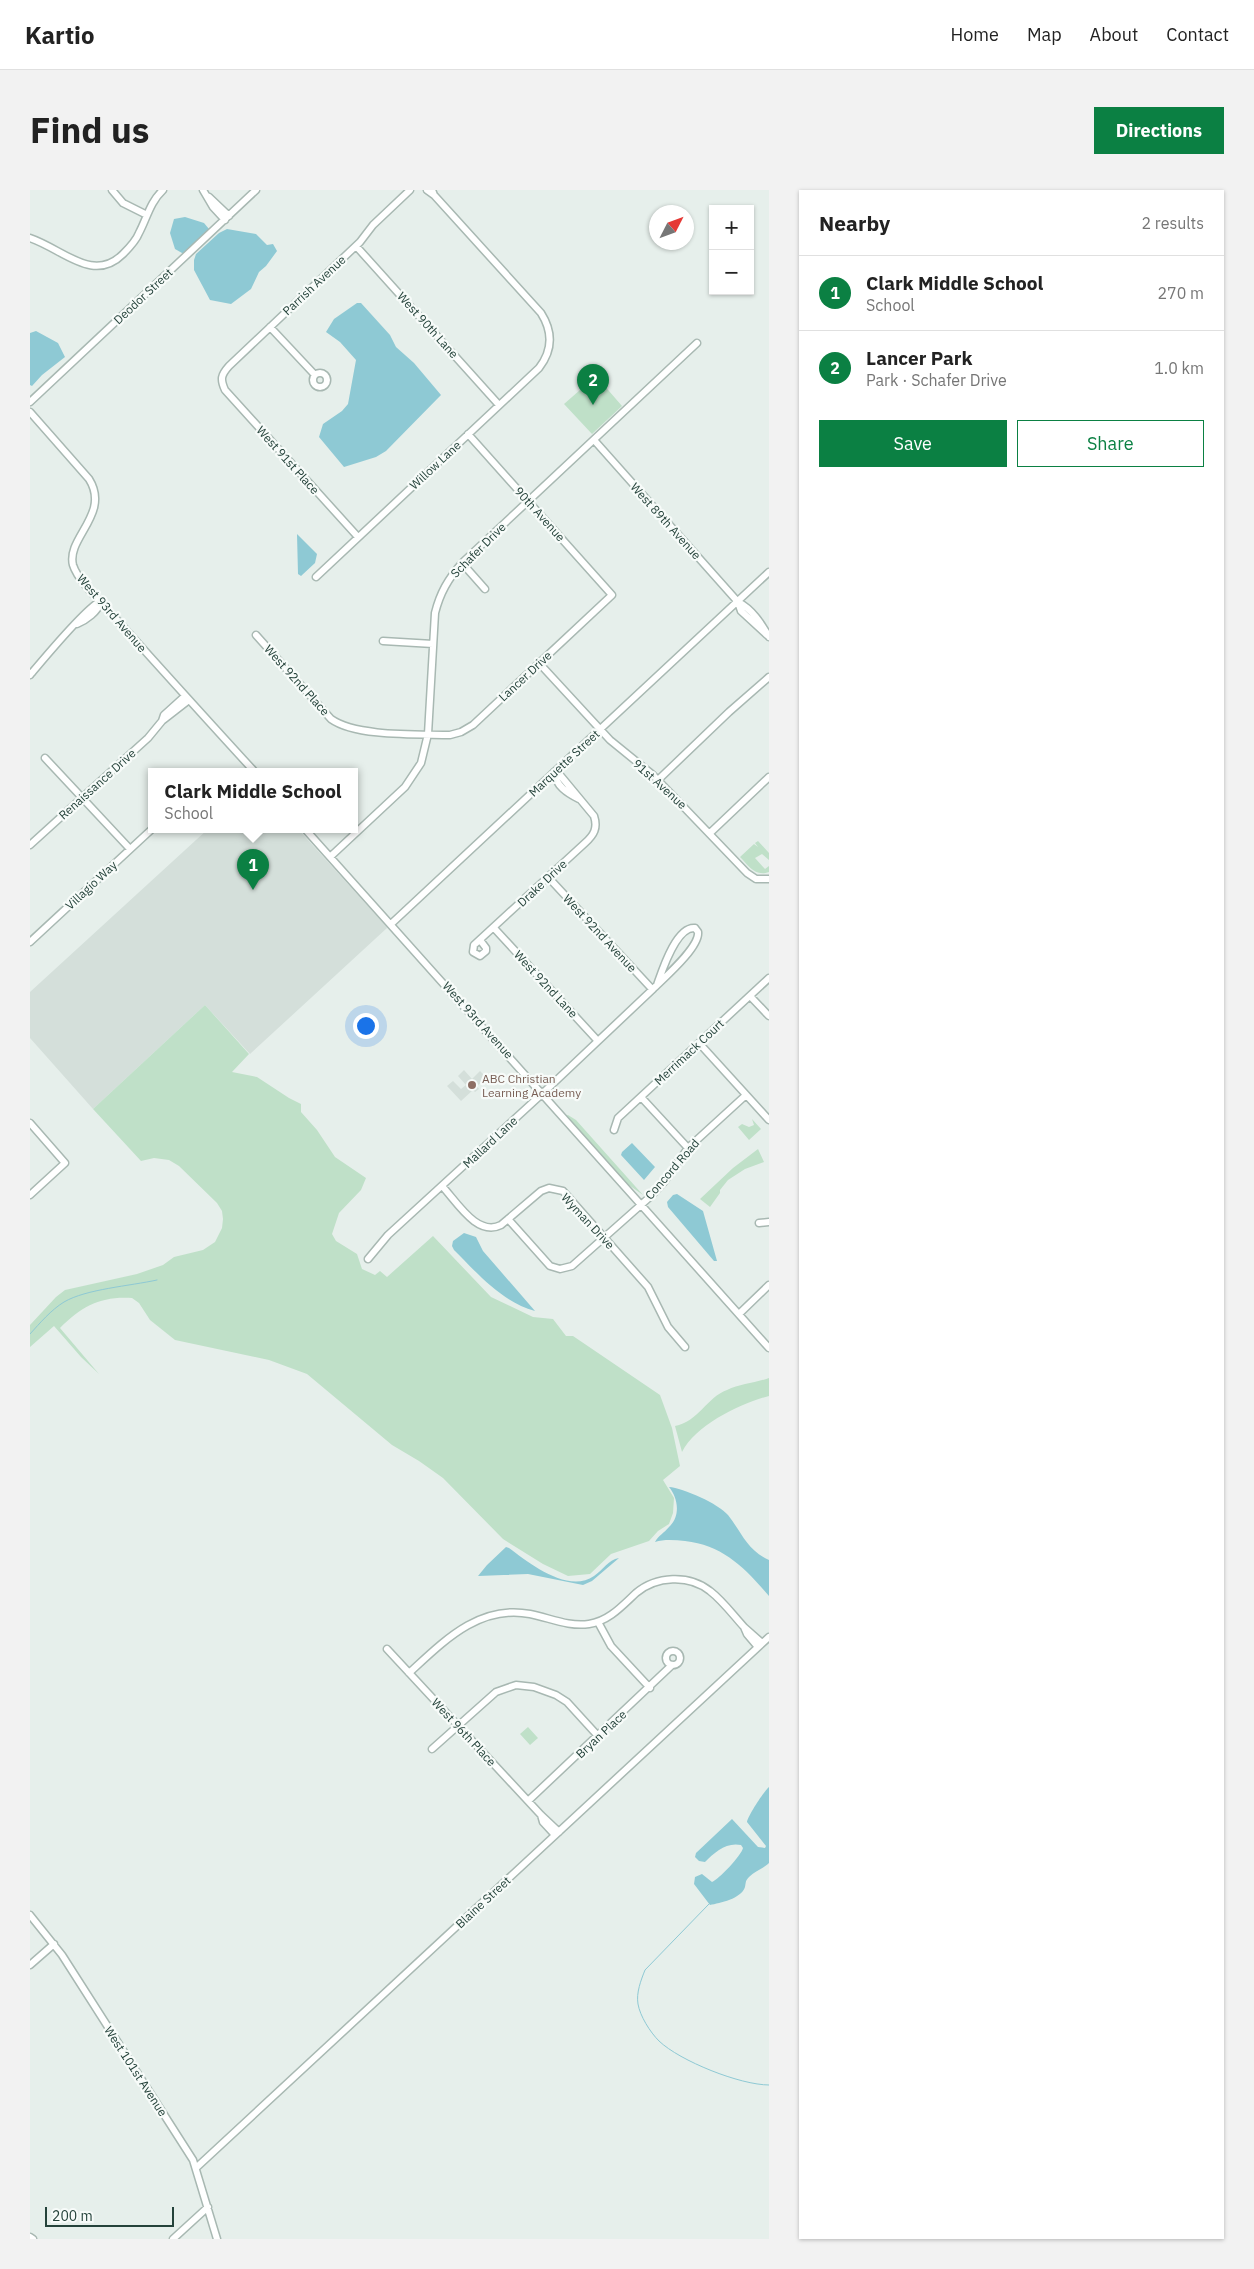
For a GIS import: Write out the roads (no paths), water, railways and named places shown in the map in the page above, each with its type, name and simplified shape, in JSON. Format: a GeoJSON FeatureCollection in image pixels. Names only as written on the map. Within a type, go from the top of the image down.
{"type":"FeatureCollection","features":[{"type":"Feature","properties":{"kind":"street"},"geometry":{"type":"LineString","coordinates":[[112,190],[123,203],[147,215]]}},
{"type":"Feature","properties":{"kind":"street"},"geometry":{"type":"LineString","coordinates":[[30,238],[82,263],[100,268],[114,263],[133,244],[154,200],[163,190]]}},
{"type":"Feature","properties":{"kind":"street"},"geometry":{"type":"LineString","coordinates":[[203,190],[227,218]]}},
{"type":"Feature","properties":{"kind":"street","name":"Deodor Street"},"geometry":{"type":"LineString","coordinates":[[30,402],[256,190]]}},
{"type":"Feature","properties":{"kind":"street","name":"Parrish Avenue"},"geometry":{"type":"LineString","coordinates":[[221,381],[222,374],[228,366],[356,246],[373,224],[410,190]]}},
{"type":"Feature","properties":{"kind":"street"},"geometry":{"type":"LineString","coordinates":[[427,190],[433,192]]}},
{"type":"Feature","properties":{"kind":"street","name":"Willow Lane"},"geometry":{"type":"LineString","coordinates":[[316,577],[539,368],[550,350],[551,337],[548,324],[541,313],[433,192]]}},
{"type":"Feature","properties":{"kind":"street","name":"West 90th Lane"},"geometry":{"type":"LineString","coordinates":[[356,246],[499,405]]}},
{"type":"Feature","properties":{"kind":"street"},"geometry":{"type":"LineString","coordinates":[[270,327],[315,376]]}},
{"type":"Feature","properties":{"kind":"street","name":"Schafer Drive"},"geometry":{"type":"LineString","coordinates":[[358,831],[405,787],[421,763],[426,750],[435,613],[439,596],[448,579],[462,563],[697,344]]}},
{"type":"Feature","properties":{"kind":"street","name":"West 91st Place"},"geometry":{"type":"LineString","coordinates":[[221,381],[225,390],[358,537]]}},
{"type":"Feature","properties":{"kind":"street","name":"West 93rd Avenue"},"geometry":{"type":"LineString","coordinates":[[30,412],[92,484],[95,492],[94,506],[73,558],[74,566],[81,579],[251,768]]}},
{"type":"Feature","properties":{"kind":"street","name":"90th Avenue"},"geometry":{"type":"LineString","coordinates":[[468,434],[612,595]]}},
{"type":"Feature","properties":{"kind":"street","name":"West 89th Avenue"},"geometry":{"type":"LineString","coordinates":[[594,440],[738,602],[746,606],[769,636]]}},
{"type":"Feature","properties":{"kind":"street"},"geometry":{"type":"LineString","coordinates":[[462,563],[485,589]]}},
{"type":"Feature","properties":{"kind":"street","name":"Marquette Street"},"geometry":{"type":"LineString","coordinates":[[391,924],[769,572]]}},
{"type":"Feature","properties":{"kind":"street","name":"Lancer Drive"},"geometry":{"type":"LineString","coordinates":[[428,734],[450,735],[461,732],[473,724],[612,595]]}},
{"type":"Feature","properties":{"kind":"street"},"geometry":{"type":"LineString","coordinates":[[30,675],[77,624],[100,607],[101,601]]}},
{"type":"Feature","properties":{"kind":"street","name":"West 92nd Place"},"geometry":{"type":"LineString","coordinates":[[256,635],[332,719],[342,726],[360,730],[428,734]]}},
{"type":"Feature","properties":{"kind":"street"},"geometry":{"type":"LineString","coordinates":[[383,641],[433,644]]}},
{"type":"Feature","properties":{"kind":"street","name":"91st Avenue"},"geometry":{"type":"LineString","coordinates":[[539,663],[600,730],[622,751],[648,770],[751,876],[766,880]]}},
{"type":"Feature","properties":{"kind":"street"},"geometry":{"type":"LineString","coordinates":[[658,780],[729,712],[769,677]]}},
{"type":"Feature","properties":{"kind":"street","name":"Renaissance Drive"},"geometry":{"type":"LineString","coordinates":[[30,845],[148,738],[162,721],[187,698]]}},
{"type":"Feature","properties":{"kind":"street"},"geometry":{"type":"LineString","coordinates":[[45,758],[130,849]]}},
{"type":"Feature","properties":{"kind":"street","name":"Drake Drive"},"geometry":{"type":"LineString","coordinates":[[480,940],[595,832],[596,822],[594,816],[560,775],[554,772]]}},
{"type":"Feature","properties":{"kind":"street"},"geometry":{"type":"LineString","coordinates":[[710,834],[769,777]]}},
{"type":"Feature","properties":{"kind":"street","name":"Villagio Way"},"geometry":{"type":"LineString","coordinates":[[30,942],[148,833]]}},
{"type":"Feature","properties":{"kind":"street","name":"West 93rd Avenue"},"geometry":{"type":"LineString","coordinates":[[309,833],[769,1348]]}},
{"type":"Feature","properties":{"kind":"street","name":"Schafer Drive"},"geometry":{"type":"LineString","coordinates":[[330,857],[356,833]]}},
{"type":"Feature","properties":{"kind":"street","name":"West 92nd Avenue"},"geometry":{"type":"LineString","coordinates":[[548,877],[655,987]]}},
{"type":"Feature","properties":{"kind":"street","name":"West 92nd Lane"},"geometry":{"type":"LineString","coordinates":[[494,928],[597,1040]]}},
{"type":"Feature","properties":{"kind":"street","name":"Mallard Lane"},"geometry":{"type":"LineString","coordinates":[[368,1258],[388,1235],[543,1093],[597,1040],[655,987],[674,968],[698,939],[698,932],[695,928],[686,930],[673,947],[667,956],[655,987]]}},
{"type":"Feature","properties":{"kind":"street","name":"Merrimack Court"},"geometry":{"type":"LineString","coordinates":[[614,1130],[618,1118],[769,978]]}},
{"type":"Feature","properties":{"kind":"street"},"geometry":{"type":"LineString","coordinates":[[750,996],[769,1016]]}},
{"type":"Feature","properties":{"kind":"street"},"geometry":{"type":"LineString","coordinates":[[699,1043],[769,1120]]}},
{"type":"Feature","properties":{"kind":"street","name":"Concord Road"},"geometry":{"type":"LineString","coordinates":[[508,1219],[550,1266],[560,1269],[572,1266],[664,1182],[688,1148],[746,1095]]}},
{"type":"Feature","properties":{"kind":"street"},"geometry":{"type":"LineString","coordinates":[[641,1097],[688,1148]]}},
{"type":"Feature","properties":{"kind":"street"},"geometry":{"type":"LineString","coordinates":[[30,1123],[65,1163],[30,1195]]}},
{"type":"Feature","properties":{"kind":"street","name":"Wyman Drive"},"geometry":{"type":"LineString","coordinates":[[442,1186],[480,1227],[494,1229],[541,1191],[549,1188],[562,1191],[648,1287],[668,1327],[685,1347]]}},
{"type":"Feature","properties":{"kind":"street"},"geometry":{"type":"LineString","coordinates":[[759,1223],[769,1222]]}},
{"type":"Feature","properties":{"kind":"street"},"geometry":{"type":"LineString","coordinates":[[739,1314],[769,1285]]}},
{"type":"Feature","properties":{"kind":"street"},"geometry":{"type":"LineString","coordinates":[[409,1673],[460,1629],[492,1615],[524,1613],[577,1625],[598,1622],[610,1616],[641,1590],[653,1583],[672,1579],[700,1585],[710,1591],[744,1627],[747,1634],[760,1645]]}},
{"type":"Feature","properties":{"kind":"street"},"geometry":{"type":"LineString","coordinates":[[598,1622],[611,1646],[650,1688]]}},
{"type":"Feature","properties":{"kind":"street","name":"Blaine Street"},"geometry":{"type":"LineString","coordinates":[[196,2167],[769,1637]]}},
{"type":"Feature","properties":{"kind":"street","name":"West 96th Place"},"geometry":{"type":"LineString","coordinates":[[387,1649],[541,1815],[543,1822],[557,1834]]}},
{"type":"Feature","properties":{"kind":"street","name":"Bryan Place"},"geometry":{"type":"LineString","coordinates":[[528,1801],[650,1688],[672,1665]]}},
{"type":"Feature","properties":{"kind":"street"},"geometry":{"type":"LineString","coordinates":[[432,1749],[496,1692],[511,1686],[523,1686],[546,1691],[566,1702],[598,1736]]}},
{"type":"Feature","properties":{"kind":"street","name":"West 101st Avenue"},"geometry":{"type":"LineString","coordinates":[[30,1915],[54,1944],[196,2167],[217,2239]]}},
{"type":"Feature","properties":{"kind":"street"},"geometry":{"type":"LineString","coordinates":[[30,1965],[54,1944]]}},
{"type":"Feature","properties":{"kind":"street"},"geometry":{"type":"LineString","coordinates":[[173,2239],[208,2207]]}},
{"type":"Feature","properties":{"kind":"water"},"geometry":{"type":"Polygon","coordinates":[[[185,217],[204,223],[209,229],[186,253],[182,253],[175,249],[170,233],[174,219],[185,217]]]}},
{"type":"Feature","properties":{"kind":"water"},"geometry":{"type":"Polygon","coordinates":[[[227,229],[256,234],[267,245],[273,244],[277,251],[259,272],[251,289],[231,304],[210,300],[194,270],[196,254],[219,233],[227,229]]]}},
{"type":"Feature","properties":{"kind":"water"},"geometry":{"type":"Polygon","coordinates":[[[357,303],[361,303],[390,335],[396,347],[414,363],[441,395],[386,451],[376,457],[344,467],[319,437],[323,424],[342,411],[348,404],[356,360],[340,342],[326,332],[334,319],[357,303]]]}},
{"type":"Feature","properties":{"kind":"water"},"geometry":{"type":"Polygon","coordinates":[[[36,331],[58,343],[65,357],[42,375],[32,386],[30,385],[30,333],[36,331]]]}},
{"type":"Feature","properties":{"kind":"water"},"geometry":{"type":"Polygon","coordinates":[[[297,534],[317,554],[315,563],[301,576],[298,574],[297,534]]]}},
{"type":"Feature","properties":{"kind":"water"},"geometry":{"type":"Polygon","coordinates":[[[632,1143],[655,1167],[644,1180],[621,1155],[632,1143]]]}},
{"type":"Feature","properties":{"kind":"water"},"geometry":{"type":"Polygon","coordinates":[[[677,1194],[703,1211],[717,1261],[714,1261],[668,1207],[667,1202],[673,1195],[677,1194]]]}},
{"type":"Feature","properties":{"kind":"water"},"geometry":{"type":"Polygon","coordinates":[[[464,1233],[476,1237],[483,1251],[535,1311],[523,1307],[501,1294],[454,1250],[452,1246],[453,1241],[464,1233]]]}},
{"type":"Feature","properties":{"kind":"water"},"geometry":{"type":"Polygon","coordinates":[[[669,1487],[700,1497],[717,1506],[728,1515],[750,1546],[761,1556],[769,1560],[769,1596],[742,1567],[711,1547],[699,1543],[681,1541],[666,1540],[655,1542],[673,1523],[677,1512],[676,1502],[669,1487]]]}},
{"type":"Feature","properties":{"kind":"water"},"geometry":{"type":"Polygon","coordinates":[[[506,1547],[549,1574],[573,1581],[584,1581],[594,1576],[609,1563],[619,1558],[592,1581],[583,1585],[528,1574],[478,1576],[506,1547]]]}},
{"type":"Feature","properties":{"kind":"water"},"geometry":{"type":"Polygon","coordinates":[[[769,1787],[769,1863],[749,1877],[743,1891],[739,1895],[730,1900],[710,1905],[694,1884],[695,1877],[702,1874],[712,1882],[720,1877],[743,1848],[741,1845],[736,1844],[726,1846],[705,1862],[699,1861],[695,1857],[696,1853],[732,1819],[758,1847],[765,1848],[766,1846],[747,1822],[756,1804],[769,1787]]]}},
{"type":"Feature","properties":{"kind":"waterway"},"geometry":{"type":"LineString","coordinates":[[30,1334],[55,1309],[73,1298],[96,1291],[157,1280]]}},
{"type":"Feature","properties":{"kind":"waterway"},"geometry":{"type":"LineString","coordinates":[[709,1904],[645,1970],[638,1991],[639,2009],[646,2024],[659,2041],[669,2049],[695,2064],[727,2076],[743,2081],[769,2085]]}},
{"type":"Feature","properties":{"kind":"place","name":"Lancer Park"},"geometry":{"type":"Point","coordinates":[593,405]}},
{"type":"Feature","properties":{"kind":"place","name":"Clark Middle School"},"geometry":{"type":"Point","coordinates":[253,890]}},
{"type":"Feature","properties":{"kind":"place","name":"ABC Christian Learning Academy"},"geometry":{"type":"Point","coordinates":[472,1085]}}]}
